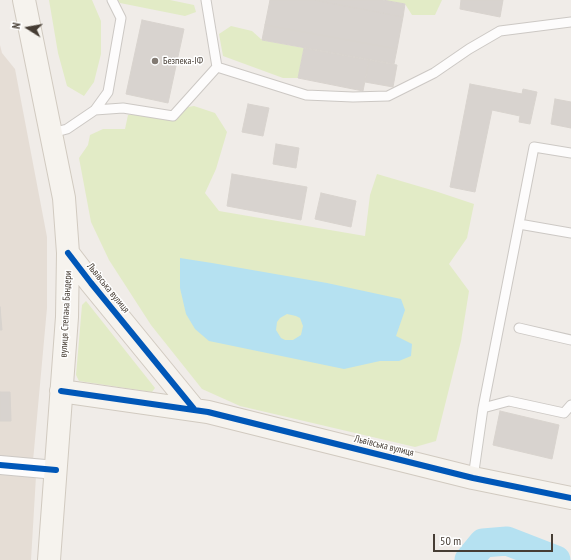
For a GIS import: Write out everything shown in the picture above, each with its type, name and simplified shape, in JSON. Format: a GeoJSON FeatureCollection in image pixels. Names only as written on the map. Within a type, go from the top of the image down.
{"type":"FeatureCollection","features":[{"type":"Feature","properties":{"kind":"street","name":"вулиця Степана Бандери"},"geometry":{"type":"LineString","coordinates":[[24,0],[64,198],[68,253],[67,316],[49,560]]}},
{"type":"Feature","properties":{"kind":"street","name":"Львівська вулиця"},"geometry":{"type":"LineString","coordinates":[[68,253],[194,410]]}},
{"type":"Feature","properties":{"kind":"street","name":"Львівська вулиця"},"geometry":{"type":"LineString","coordinates":[[61,390],[194,410],[473,478],[571,498]]}},
{"type":"Feature","properties":{"kind":"street"},"geometry":{"type":"LineString","coordinates":[[0,465],[56,470]]}},
{"type":"Feature","properties":{"kind":"lane"},"geometry":{"type":"LineString","coordinates":[[52,133],[67,129],[95,110],[108,92],[121,18],[112,0]]}},
{"type":"Feature","properties":{"kind":"lane"},"geometry":{"type":"LineString","coordinates":[[206,0],[217,67]]}},
{"type":"Feature","properties":{"kind":"lane"},"geometry":{"type":"LineString","coordinates":[[217,67],[306,94],[353,97],[388,96],[434,73],[468,49],[500,31],[571,22]]}},
{"type":"Feature","properties":{"kind":"lane"},"geometry":{"type":"LineString","coordinates":[[95,110],[122,108],[173,116],[217,67]]}},
{"type":"Feature","properties":{"kind":"lane"},"geometry":{"type":"LineString","coordinates":[[473,478],[483,408],[534,147],[571,153]]}},
{"type":"Feature","properties":{"kind":"lane"},"geometry":{"type":"LineString","coordinates":[[519,224],[571,233]]}},
{"type":"Feature","properties":{"kind":"lane"},"geometry":{"type":"LineString","coordinates":[[519,328],[571,340]]}},
{"type":"Feature","properties":{"kind":"lane"},"geometry":{"type":"LineString","coordinates":[[483,408],[509,401],[564,413],[571,404]]}},
{"type":"Feature","properties":{"kind":"shaded area"},"geometry":{"type":"Polygon","coordinates":[[[0,45],[2,53],[15,69],[47,237],[47,308],[33,461],[0,459],[0,45]]]}},
{"type":"Feature","properties":{"kind":"shaded area"},"geometry":{"type":"Polygon","coordinates":[[[0,474],[36,476],[31,560],[0,560],[0,474]]]}},
{"type":"Feature","properties":{"kind":"green space"},"geometry":{"type":"Polygon","coordinates":[[[49,0],[92,0],[101,21],[101,54],[94,82],[84,96],[67,86],[58,53],[49,0]]]}},
{"type":"Feature","properties":{"kind":"green space"},"geometry":{"type":"Polygon","coordinates":[[[118,0],[170,0],[194,5],[196,12],[185,16],[120,3],[118,0]]]}},
{"type":"Feature","properties":{"kind":"green space"},"geometry":{"type":"Polygon","coordinates":[[[383,0],[442,0],[435,15],[412,15],[405,4],[383,0]]]}},
{"type":"Feature","properties":{"kind":"green space"},"geometry":{"type":"Polygon","coordinates":[[[231,26],[252,31],[262,40],[304,48],[298,78],[283,78],[223,56],[219,34],[231,26]]]}},
{"type":"Feature","properties":{"kind":"green space"},"geometry":{"type":"Polygon","coordinates":[[[194,106],[215,113],[227,132],[216,169],[205,193],[219,211],[365,236],[370,195],[377,174],[474,204],[467,238],[449,264],[469,291],[461,341],[436,441],[415,447],[240,406],[202,389],[151,325],[109,260],[91,222],[79,158],[88,145],[90,135],[103,129],[125,129],[128,115],[161,112],[194,106]]]}},
{"type":"Feature","properties":{"kind":"green space"},"geometry":{"type":"Polygon","coordinates":[[[86,301],[155,388],[152,392],[79,381],[76,375],[82,305],[86,301]]]}},
{"type":"Feature","properties":{"kind":"water"},"geometry":{"type":"Polygon","coordinates":[[[180,258],[327,283],[401,299],[405,310],[396,336],[412,344],[411,356],[399,361],[380,361],[344,369],[209,341],[195,329],[186,314],[180,288],[180,258]],[[287,314],[280,318],[277,322],[276,330],[281,338],[285,340],[293,340],[301,335],[303,326],[300,318],[287,314]]]}},
{"type":"Feature","properties":{"kind":"building"},"geometry":{"type":"Polygon","coordinates":[[[270,0],[314,0],[403,17],[397,49],[265,25],[270,0]]]}},
{"type":"Feature","properties":{"kind":"building"},"geometry":{"type":"Polygon","coordinates":[[[314,0],[383,0],[405,4],[403,17],[314,0]]]}},
{"type":"Feature","properties":{"kind":"building"},"geometry":{"type":"Polygon","coordinates":[[[461,0],[503,0],[500,17],[460,9],[461,0]]]}},
{"type":"Feature","properties":{"kind":"building","name":"Безпека-ІФ"},"geometry":{"type":"Polygon","coordinates":[[[142,20],[184,29],[168,103],[126,94],[142,20]]]}},
{"type":"Feature","properties":{"kind":"building"},"geometry":{"type":"Polygon","coordinates":[[[265,25],[397,49],[394,64],[262,40],[265,25]]]}},
{"type":"Feature","properties":{"kind":"building"},"geometry":{"type":"Polygon","coordinates":[[[304,48],[369,60],[363,91],[298,78],[304,48]]]}},
{"type":"Feature","properties":{"kind":"building"},"geometry":{"type":"Polygon","coordinates":[[[369,60],[397,65],[393,87],[365,82],[369,60]]]}},
{"type":"Feature","properties":{"kind":"building"},"geometry":{"type":"Polygon","coordinates":[[[470,84],[522,94],[523,89],[537,92],[530,124],[519,122],[520,116],[492,110],[475,192],[450,187],[470,84]]]}},
{"type":"Feature","properties":{"kind":"building"},"geometry":{"type":"Polygon","coordinates":[[[555,99],[571,102],[571,128],[551,124],[555,99]]]}},
{"type":"Feature","properties":{"kind":"building"},"geometry":{"type":"Polygon","coordinates":[[[248,104],[269,108],[263,136],[242,132],[248,104]]]}},
{"type":"Feature","properties":{"kind":"building"},"geometry":{"type":"Polygon","coordinates":[[[276,144],[299,148],[296,168],[273,164],[276,144]]]}},
{"type":"Feature","properties":{"kind":"building"},"geometry":{"type":"Polygon","coordinates":[[[232,174],[307,187],[301,220],[227,206],[232,174]]]}},
{"type":"Feature","properties":{"kind":"building"},"geometry":{"type":"Polygon","coordinates":[[[321,193],[356,201],[351,227],[315,219],[321,193]]]}},
{"type":"Feature","properties":{"kind":"building"},"geometry":{"type":"Polygon","coordinates":[[[0,307],[2,330],[0,330],[0,307]]]}},
{"type":"Feature","properties":{"kind":"building"},"geometry":{"type":"Polygon","coordinates":[[[0,392],[10,392],[11,421],[0,421],[0,392]]]}},
{"type":"Feature","properties":{"kind":"building"},"geometry":{"type":"Polygon","coordinates":[[[500,411],[559,425],[552,459],[493,445],[500,411]]]}},
{"type":"Feature","properties":{"kind":"waterway"},"geometry":{"type":"LineString","coordinates":[[469,560],[483,543],[507,541],[556,560]]}},
{"type":"Feature","properties":{"kind":"cycle path"},"geometry":{"type":"LineString","coordinates":[[68,253],[194,409]]}},
{"type":"Feature","properties":{"kind":"cycle path"},"geometry":{"type":"LineString","coordinates":[[61,391],[208,412],[473,478],[571,498]]}},
{"type":"Feature","properties":{"kind":"cycle path"},"geometry":{"type":"LineString","coordinates":[[0,465],[56,470]]}},
{"type":"Feature","properties":{"kind":"place","name":"Безпека-ІФ"},"geometry":{"type":"Point","coordinates":[155,61]}}]}
